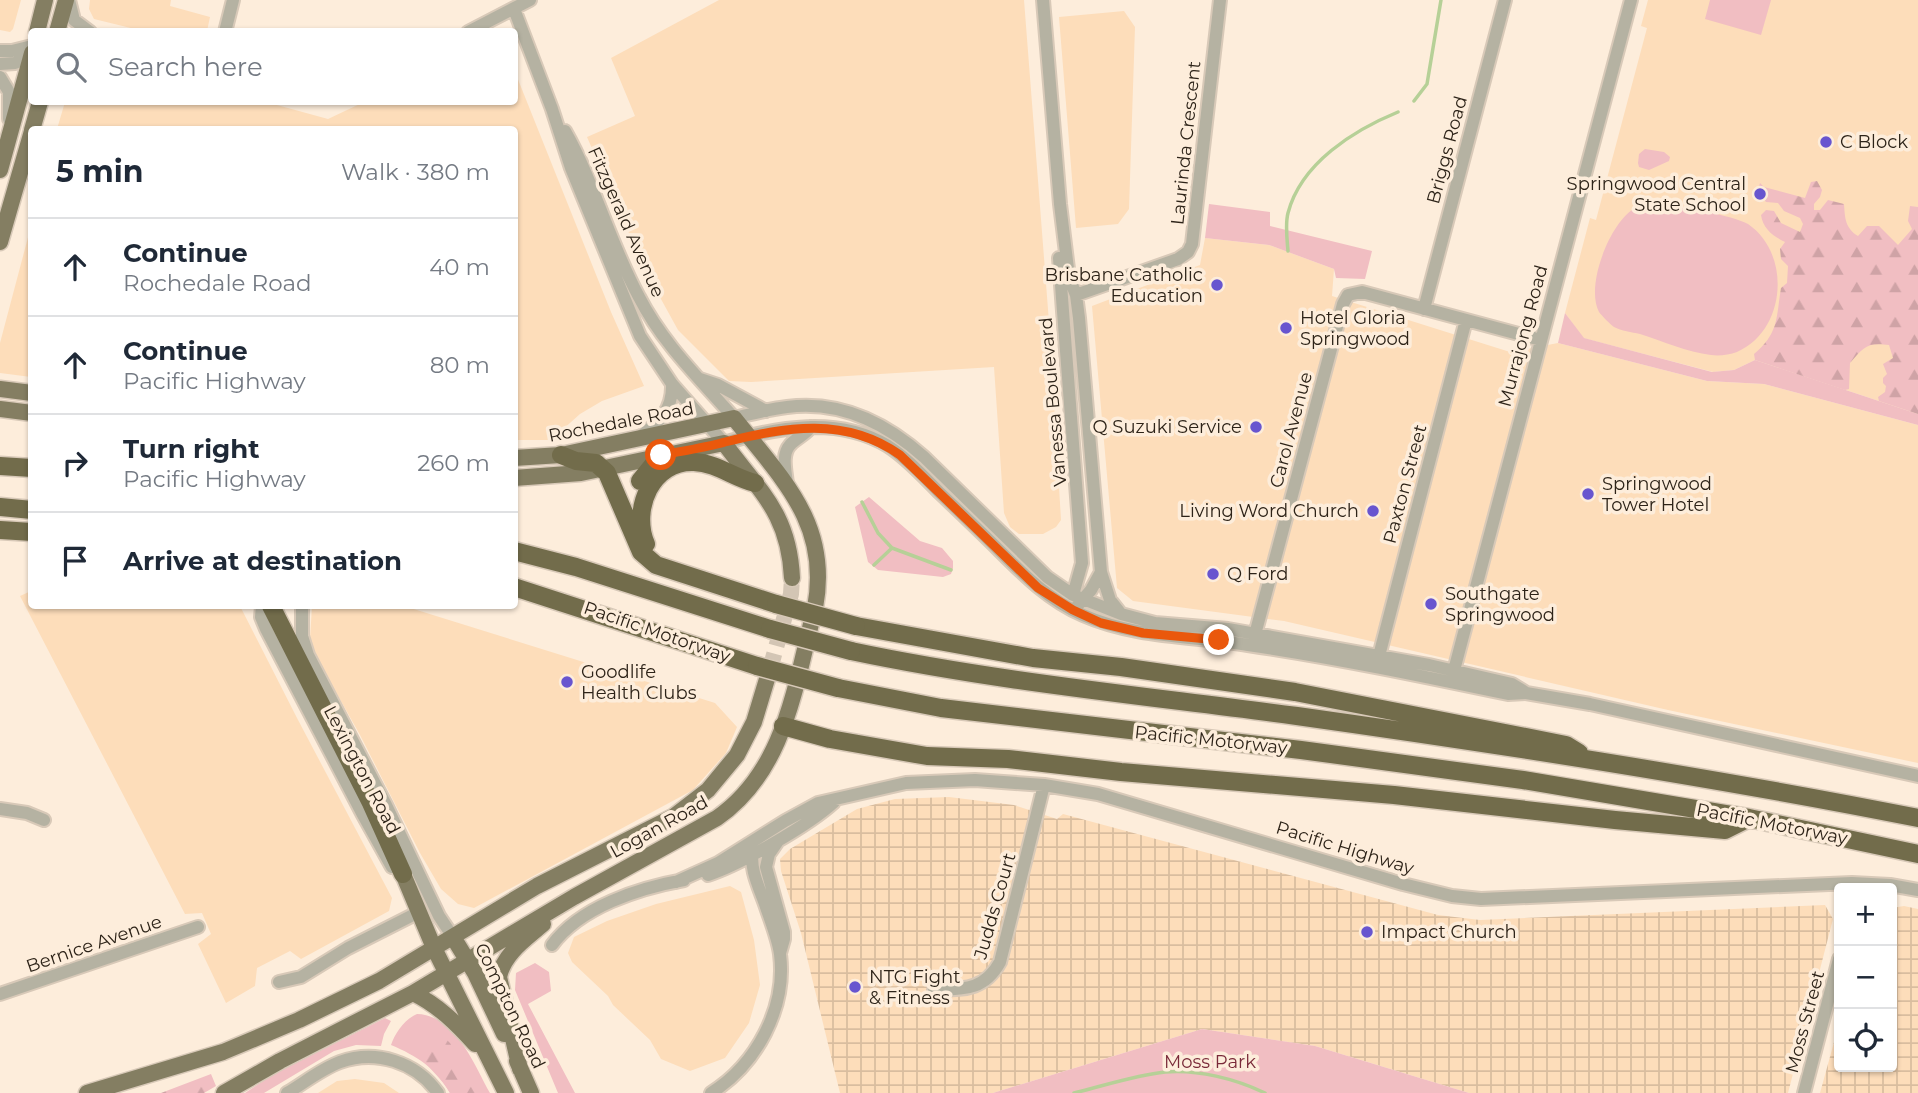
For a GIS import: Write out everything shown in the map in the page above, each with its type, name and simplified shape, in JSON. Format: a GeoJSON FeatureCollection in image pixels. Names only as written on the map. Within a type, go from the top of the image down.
{"type":"FeatureCollection","features":[{"type":"Feature","properties":{"kind":"highway"},"geometry":{"type":"LineString","coordinates":[[561,455],[576,461],[596,463],[611,478],[641,552],[656,565],[776,604],[856,626],[1033,658],[1121,667],[1295,692],[1566,745],[1591,761]]}},
{"type":"Feature","properties":{"kind":"highway"},"geometry":{"type":"LineString","coordinates":[[627,517],[638,484],[661,455]]}},
{"type":"Feature","properties":{"kind":"highway"},"geometry":{"type":"LineString","coordinates":[[684,575],[658,557],[647,547],[643,538],[643,505],[652,483],[671,467],[694,462],[719,467],[741,480],[755,483]]}},
{"type":"Feature","properties":{"kind":"highway"},"geometry":{"type":"LineString","coordinates":[[0,466],[28,468]]}},
{"type":"Feature","properties":{"kind":"highway"},"geometry":{"type":"LineString","coordinates":[[0,508],[28,510]]}},
{"type":"Feature","properties":{"kind":"highway"},"geometry":{"type":"LineString","coordinates":[[0,530],[28,532]]}},
{"type":"Feature","properties":{"kind":"highway","name":"Pacific Motorway"},"geometry":{"type":"LineString","coordinates":[[518,552],[576,567],[771,629],[851,651],[938,669],[1296,716],[1722,780],[1918,818]]}},
{"type":"Feature","properties":{"kind":"highway","name":"Pacific Motorway"},"geometry":{"type":"LineString","coordinates":[[518,588],[764,668],[838,688],[942,708],[1301,750],[1523,780],[1749,818],[1918,854]]}},
{"type":"Feature","properties":{"kind":"highway"},"geometry":{"type":"LineString","coordinates":[[273,609],[371,803],[403,874]]}},
{"type":"Feature","properties":{"kind":"highway"},"geometry":{"type":"LineString","coordinates":[[783,726],[830,739],[927,756],[1008,758],[1121,772],[1394,795],[1724,830],[1749,818]]}},
{"type":"Feature","properties":{"kind":"main road"},"geometry":{"type":"LineString","coordinates":[[38,28],[45,0]]}},
{"type":"Feature","properties":{"kind":"main road"},"geometry":{"type":"LineString","coordinates":[[58,28],[67,0]]}},
{"type":"Feature","properties":{"kind":"main road"},"geometry":{"type":"LineString","coordinates":[[0,170],[28,66]]}},
{"type":"Feature","properties":{"kind":"main road"},"geometry":{"type":"LineString","coordinates":[[33,126],[39,105]]}},
{"type":"Feature","properties":{"kind":"main road"},"geometry":{"type":"LineString","coordinates":[[0,242],[28,144]]}},
{"type":"Feature","properties":{"kind":"main road"},"geometry":{"type":"LineString","coordinates":[[0,389],[28,392]]}},
{"type":"Feature","properties":{"kind":"main road"},"geometry":{"type":"LineString","coordinates":[[0,409],[28,412]]}},
{"type":"Feature","properties":{"kind":"main road","name":"Rochedale Road"},"geometry":{"type":"LineString","coordinates":[[518,458],[561,455],[734,418]]}},
{"type":"Feature","properties":{"kind":"main road","name":"Logan Road"},"geometry":{"type":"LineString","coordinates":[[225,1093],[280,1061],[413,993],[574,897],[717,818],[738,802],[765,768],[783,726],[815,608],[819,577],[812,531],[801,504],[734,418]]}},
{"type":"Feature","properties":{"kind":"main road"},"geometry":{"type":"LineString","coordinates":[[518,478],[570,474],[724,443],[777,512],[788,546],[792,578]]}},
{"type":"Feature","properties":{"kind":"main road","name":"Logan Road"},"geometry":{"type":"LineString","coordinates":[[88,1093],[184,1066],[251,1041],[346,998],[537,886],[682,811],[708,790],[732,763],[742,746],[757,712],[764,668]]}},
{"type":"Feature","properties":{"kind":"main road"},"geometry":{"type":"LineString","coordinates":[[757,712],[783,726]]}},
{"type":"Feature","properties":{"kind":"main road","name":"Lexington Road"},"geometry":{"type":"LineString","coordinates":[[403,874],[435,948]]}},
{"type":"Feature","properties":{"kind":"main road"},"geometry":{"type":"LineString","coordinates":[[520,1069],[500,988],[501,971],[517,947],[574,897]]}},
{"type":"Feature","properties":{"kind":"main road","name":"Compton Road"},"geometry":{"type":"LineString","coordinates":[[453,937],[468,960],[531,1093]]}},
{"type":"Feature","properties":{"kind":"main road"},"geometry":{"type":"LineString","coordinates":[[435,948],[506,1093]]}},
{"type":"Feature","properties":{"kind":"main road"},"geometry":{"type":"LineString","coordinates":[[413,993],[427,1000],[452,1020],[489,1060]]}},
{"type":"Feature","properties":{"kind":"street"},"geometry":{"type":"LineString","coordinates":[[67,0],[74,20],[85,28]]}},
{"type":"Feature","properties":{"kind":"street"},"geometry":{"type":"LineString","coordinates":[[226,28],[233,0]]}},
{"type":"Feature","properties":{"kind":"street"},"geometry":{"type":"LineString","coordinates":[[476,28],[530,0]]}},
{"type":"Feature","properties":{"kind":"street","name":"Vanessa Boulevard"},"geometry":{"type":"LineString","coordinates":[[1043,0],[1060,204],[1069,277],[1076,295],[1101,572],[1110,600],[1121,614]]}},
{"type":"Feature","properties":{"kind":"street","name":"Laurinda Crescent"},"geometry":{"type":"LineString","coordinates":[[1076,295],[1178,259],[1188,252],[1192,244],[1220,0]]}},
{"type":"Feature","properties":{"kind":"street","name":"Briggs Road"},"geometry":{"type":"LineString","coordinates":[[1424,309],[1505,0]]}},
{"type":"Feature","properties":{"kind":"street","name":"Murrajong Road"},"geometry":{"type":"LineString","coordinates":[[1452,676],[1631,0]]}},
{"type":"Feature","properties":{"kind":"street","name":"Fitzgerald Avenue"},"geometry":{"type":"LineString","coordinates":[[513,9],[552,109],[571,168],[633,320],[672,384],[724,443]]}},
{"type":"Feature","properties":{"kind":"street"},"geometry":{"type":"LineString","coordinates":[[0,51],[28,47]]}},
{"type":"Feature","properties":{"kind":"street"},"geometry":{"type":"LineString","coordinates":[[0,64],[15,63],[28,56]]}},
{"type":"Feature","properties":{"kind":"street"},"geometry":{"type":"LineString","coordinates":[[0,77],[9,95],[9,137]]}},
{"type":"Feature","properties":{"kind":"street","name":"Fitzgerald Avenue"},"geometry":{"type":"LineString","coordinates":[[552,109],[584,166],[638,296],[669,345],[734,418]]}},
{"type":"Feature","properties":{"kind":"street","name":"Vanessa Boulevard"},"geometry":{"type":"LineString","coordinates":[[1060,204],[1062,303],[1075,444],[1082,563],[1079,597]]}},
{"type":"Feature","properties":{"kind":"street","name":"Carol Avenue"},"geometry":{"type":"LineString","coordinates":[[1253,640],[1343,304],[1348,295],[1362,292],[1541,340]]}},
{"type":"Feature","properties":{"kind":"street","name":"Paxton Street"},"geometry":{"type":"LineString","coordinates":[[1379,656],[1466,320]]}},
{"type":"Feature","properties":{"kind":"street","name":"Fitzgerald Avenue"},"geometry":{"type":"LineString","coordinates":[[698,378],[718,385],[766,411]]}},
{"type":"Feature","properties":{"kind":"street"},"geometry":{"type":"LineString","coordinates":[[637,439],[666,415],[672,384]]}},
{"type":"Feature","properties":{"kind":"street"},"geometry":{"type":"LineString","coordinates":[[734,418],[787,407],[818,406],[860,415],[885,426],[924,457],[1047,577],[1079,597],[1121,614],[1155,623],[1452,676]]}},
{"type":"Feature","properties":{"kind":"street"},"geometry":{"type":"LineString","coordinates":[[724,443],[783,429],[811,427],[848,431],[887,446],[914,467],[1038,588],[1073,610],[1101,623],[1143,633],[1253,640],[1379,656],[1508,694],[1526,692],[1590,704],[1918,776]]}},
{"type":"Feature","properties":{"kind":"street"},"geometry":{"type":"LineString","coordinates":[[787,484],[784,463],[786,451],[811,427]]}},
{"type":"Feature","properties":{"kind":"street"},"geometry":{"type":"LineString","coordinates":[[1075,444],[1089,443]]}},
{"type":"Feature","properties":{"kind":"street"},"geometry":{"type":"LineString","coordinates":[[1073,610],[1079,597],[1101,572]]}},
{"type":"Feature","properties":{"kind":"street","name":"Lexington Road"},"geometry":{"type":"LineString","coordinates":[[262,609],[261,617],[266,629],[362,813],[390,863],[403,874]]}},
{"type":"Feature","properties":{"kind":"street","name":"Lexington Road"},"geometry":{"type":"LineString","coordinates":[[302,609],[302,636],[308,655],[386,805],[439,916],[453,937]]}},
{"type":"Feature","properties":{"kind":"street","name":"Pacific Highway"},"geometry":{"type":"LineString","coordinates":[[774,832],[818,803],[835,801],[856,793],[918,781],[975,780],[1044,785],[1097,794],[1403,884],[1481,900],[1834,887]]}},
{"type":"Feature","properties":{"kind":"street","name":"Judds Court"},"geometry":{"type":"LineString","coordinates":[[934,990],[965,989],[980,984],[993,975],[1000,962],[1044,785]]}},
{"type":"Feature","properties":{"kind":"street"},"geometry":{"type":"LineString","coordinates":[[0,809],[27,813],[44,820]]}},
{"type":"Feature","properties":{"kind":"street"},"geometry":{"type":"LineString","coordinates":[[552,945],[568,926],[593,912],[632,894],[717,869],[754,851],[774,832]]}},
{"type":"Feature","properties":{"kind":"street"},"geometry":{"type":"LineString","coordinates":[[717,869],[738,851],[774,832]]}},
{"type":"Feature","properties":{"kind":"street"},"geometry":{"type":"LineString","coordinates":[[767,869],[774,832]]}},
{"type":"Feature","properties":{"kind":"street"},"geometry":{"type":"LineString","coordinates":[[738,851],[747,847],[763,857],[784,932],[780,953]]}},
{"type":"Feature","properties":{"kind":"street"},"geometry":{"type":"LineString","coordinates":[[710,1093],[746,1062],[774,1013],[781,981],[780,953],[752,864],[754,851]]}},
{"type":"Feature","properties":{"kind":"street"},"geometry":{"type":"LineString","coordinates":[[717,869],[745,874],[759,886]]}},
{"type":"Feature","properties":{"kind":"street","name":"Pacific Highway"},"geometry":{"type":"LineString","coordinates":[[1897,887],[1918,890]]}},
{"type":"Feature","properties":{"kind":"street"},"geometry":{"type":"LineString","coordinates":[[279,982],[301,977],[348,948],[419,912]]}},
{"type":"Feature","properties":{"kind":"street","name":"Bernice Avenue"},"geometry":{"type":"LineString","coordinates":[[0,994],[198,927]]}},
{"type":"Feature","properties":{"kind":"street","name":"Moss Street"},"geometry":{"type":"LineString","coordinates":[[1804,1093],[1834,978]]}},
{"type":"Feature","properties":{"kind":"street"},"geometry":{"type":"LineString","coordinates":[[287,1093],[334,1065],[369,1057],[390,1059],[411,1068],[425,1077],[438,1093]]}},
{"type":"Feature","properties":{"kind":"shaded area"},"geometry":{"type":"Polygon","coordinates":[[[0,0],[21,0],[10,32],[0,30],[0,0]]]}},
{"type":"Feature","properties":{"kind":"shaded area"},"geometry":{"type":"Polygon","coordinates":[[[90,0],[171,0],[170,6],[210,17],[208,28],[131,28],[94,19],[89,9],[90,0]]]}},
{"type":"Feature","properties":{"kind":"shaded area"},"geometry":{"type":"Polygon","coordinates":[[[719,0],[1024,0],[1050,335],[1061,520],[1056,527],[1043,534],[1019,534],[1010,527],[1004,513],[994,367],[751,382],[729,381],[678,330],[645,270],[587,137],[635,116],[611,58],[719,0]]]}},
{"type":"Feature","properties":{"kind":"shaded area","name":"Springwood Central State School"},"geometry":{"type":"Polygon","coordinates":[[[1648,0],[1918,0],[1918,414],[1755,360],[1734,370],[1713,372],[1583,338],[1565,313],[1590,218],[1596,220],[1647,28],[1641,26],[1648,0]]]}},
{"type":"Feature","properties":{"kind":"shaded area"},"geometry":{"type":"Polygon","coordinates":[[[1124,11],[1135,27],[1129,209],[1118,224],[1076,228],[1059,17],[1124,11]]]}},
{"type":"Feature","properties":{"kind":"shaded area"},"geometry":{"type":"Polygon","coordinates":[[[518,80],[611,312],[644,386],[602,401],[580,414],[551,440],[518,440],[518,126],[58,126],[64,105],[277,105],[328,119],[358,105],[518,105],[518,80]]]}},
{"type":"Feature","properties":{"kind":"shaded area"},"geometry":{"type":"Polygon","coordinates":[[[28,237],[28,376],[0,373],[0,343],[28,237]]]}},
{"type":"Feature","properties":{"kind":"shaded area"},"geometry":{"type":"Polygon","coordinates":[[[1205,238],[1269,245],[1334,269],[1332,296],[1510,352],[1558,343],[1707,381],[1764,384],[1918,425],[1918,763],[1668,710],[1284,621],[1133,601],[1117,588],[1092,306],[1200,265],[1205,238]]]}},
{"type":"Feature","properties":{"kind":"shaded area"},"geometry":{"type":"Polygon","coordinates":[[[28,592],[28,609],[242,609],[392,898],[389,911],[301,959],[290,951],[257,968],[255,986],[226,1003],[198,944],[211,934],[202,913],[185,914],[20,596],[28,592]]]}},
{"type":"Feature","properties":{"kind":"shaded area"},"geometry":{"type":"Polygon","coordinates":[[[312,609],[414,609],[715,703],[737,727],[726,753],[693,790],[474,908],[458,904],[441,889],[319,662],[310,639],[312,609]]]}},
{"type":"Feature","properties":{"kind":"shaded area"},"geometry":{"type":"Polygon","coordinates":[[[949,797],[1014,805],[1057,819],[1063,814],[1438,915],[1480,920],[1825,905],[1833,919],[1788,1093],[1469,1093],[1315,1046],[1202,1029],[993,1093],[840,1093],[780,859],[790,849],[857,809],[895,799],[949,797]]]}},
{"type":"Feature","properties":{"kind":"shaded area"},"geometry":{"type":"Polygon","coordinates":[[[730,886],[741,892],[754,940],[760,985],[749,1023],[725,1058],[690,1071],[661,1059],[650,1040],[572,962],[568,953],[574,937],[607,921],[656,904],[730,886]]]}},
{"type":"Feature","properties":{"kind":"shaded area"},"geometry":{"type":"Polygon","coordinates":[[[1897,907],[1918,909],[1918,1093],[1820,1093],[1834,1042],[1834,1072],[1897,1072],[1897,907]]]}},
{"type":"Feature","properties":{"kind":"shaded area"},"geometry":{"type":"Polygon","coordinates":[[[355,1079],[384,1083],[399,1093],[318,1093],[337,1081],[355,1079]]]}},
{"type":"Feature","properties":{"kind":"green space"},"geometry":{"type":"Polygon","coordinates":[[[1710,0],[1771,0],[1761,35],[1705,19],[1710,0]]]}},
{"type":"Feature","properties":{"kind":"green space"},"geometry":{"type":"Polygon","coordinates":[[[1645,149],[1664,152],[1670,157],[1669,161],[1649,170],[1639,167],[1639,154],[1645,149]]]}},
{"type":"Feature","properties":{"kind":"green space"},"geometry":{"type":"Polygon","coordinates":[[[1817,181],[1822,190],[1814,204],[1814,210],[1820,210],[1828,200],[1844,204],[1848,226],[1858,236],[1867,226],[1879,226],[1898,245],[1912,229],[1908,221],[1910,206],[1918,207],[1918,414],[1879,401],[1878,397],[1885,392],[1886,386],[1883,378],[1887,374],[1883,364],[1893,358],[1889,345],[1871,345],[1859,353],[1850,363],[1849,389],[1845,390],[1755,360],[1754,354],[1768,339],[1775,324],[1781,288],[1787,283],[1788,266],[1781,259],[1780,249],[1785,242],[1769,232],[1761,215],[1766,210],[1774,211],[1781,223],[1800,232],[1803,224],[1800,218],[1784,211],[1778,203],[1766,202],[1758,190],[1760,183],[1764,187],[1805,198],[1811,182],[1817,181]]]}},
{"type":"Feature","properties":{"kind":"green space"},"geometry":{"type":"Polygon","coordinates":[[[1655,201],[1718,214],[1748,224],[1762,237],[1772,254],[1777,272],[1774,310],[1766,327],[1753,342],[1737,352],[1714,355],[1684,349],[1617,328],[1599,312],[1595,287],[1602,255],[1609,240],[1626,215],[1635,208],[1655,201]]]}},
{"type":"Feature","properties":{"kind":"green space"},"geometry":{"type":"Polygon","coordinates":[[[1209,204],[1270,212],[1270,226],[1372,251],[1365,279],[1336,278],[1334,269],[1269,245],[1205,238],[1209,204]]]}},
{"type":"Feature","properties":{"kind":"green space"},"geometry":{"type":"Polygon","coordinates":[[[1565,313],[1584,338],[1712,372],[1734,370],[1755,360],[1918,414],[1918,425],[1764,384],[1707,381],[1558,343],[1565,313]]]}},
{"type":"Feature","properties":{"kind":"green space"},"geometry":{"type":"Polygon","coordinates":[[[869,497],[920,541],[942,548],[953,561],[951,574],[943,577],[878,570],[868,562],[855,507],[869,497]]]}},
{"type":"Feature","properties":{"kind":"green space"},"geometry":{"type":"Polygon","coordinates":[[[535,963],[549,972],[551,991],[528,1004],[575,1093],[558,1093],[515,990],[516,973],[535,963]]]}},
{"type":"Feature","properties":{"kind":"green space"},"geometry":{"type":"Polygon","coordinates":[[[417,1014],[443,1023],[453,1032],[490,1093],[450,1093],[439,1076],[425,1064],[391,1045],[401,1027],[417,1014]]]}},
{"type":"Feature","properties":{"kind":"green space"},"geometry":{"type":"Polygon","coordinates":[[[385,1018],[391,1021],[381,1046],[356,1045],[334,1051],[264,1093],[245,1093],[274,1074],[385,1018]]]}},
{"type":"Feature","properties":{"kind":"green space","name":"Moss Park"},"geometry":{"type":"Polygon","coordinates":[[[1202,1029],[1315,1046],[1469,1093],[993,1093],[1202,1029]]]}},
{"type":"Feature","properties":{"kind":"green space"},"geometry":{"type":"Polygon","coordinates":[[[431,1032],[440,1033],[450,1043],[479,1093],[450,1093],[427,1064],[420,1054],[431,1032]]]}},
{"type":"Feature","properties":{"kind":"green space"},"geometry":{"type":"Polygon","coordinates":[[[211,1074],[216,1086],[204,1093],[161,1093],[211,1074]]]}},
{"type":"Feature","properties":{"kind":"waterway"},"geometry":{"type":"LineString","coordinates":[[1414,101],[1427,84],[1441,0]]}},
{"type":"Feature","properties":{"kind":"waterway"},"geometry":{"type":"LineString","coordinates":[[1288,251],[1288,213],[1304,179],[1331,150],[1364,128],[1398,112]]}},
{"type":"Feature","properties":{"kind":"waterway"},"geometry":{"type":"LineString","coordinates":[[862,502],[878,533],[892,548],[951,570]]}},
{"type":"Feature","properties":{"kind":"waterway"},"geometry":{"type":"LineString","coordinates":[[874,565],[892,548]]}},
{"type":"Feature","properties":{"kind":"waterway"},"geometry":{"type":"LineString","coordinates":[[1074,1093],[1143,1076],[1177,1071],[1216,1076],[1265,1093]]}},
{"type":"Feature","properties":{"kind":"tunnel"},"geometry":{"type":"LineString","coordinates":[[770,669],[791,594],[792,578]]}},
{"type":"Feature","properties":{"kind":"place","name":"C Block"},"geometry":{"type":"Point","coordinates":[1826,142]}},
{"type":"Feature","properties":{"kind":"place","name":"Springwood Central State School"},"geometry":{"type":"Point","coordinates":[1760,194]}},
{"type":"Feature","properties":{"kind":"place","name":"Brisbane Catholic Education"},"geometry":{"type":"Point","coordinates":[1217,285]}},
{"type":"Feature","properties":{"kind":"place","name":"Hotel Gloria Springwood"},"geometry":{"type":"Point","coordinates":[1286,328]}},
{"type":"Feature","properties":{"kind":"place","name":"Q Suzuki Service"},"geometry":{"type":"Point","coordinates":[1256,427]}},
{"type":"Feature","properties":{"kind":"place","name":"Springwood Tower Hotel"},"geometry":{"type":"Point","coordinates":[1588,494]}},
{"type":"Feature","properties":{"kind":"place","name":"Living Word Church"},"geometry":{"type":"Point","coordinates":[1373,511]}},
{"type":"Feature","properties":{"kind":"place","name":"Q Ford"},"geometry":{"type":"Point","coordinates":[1213,574]}},
{"type":"Feature","properties":{"kind":"place","name":"Southgate Springwood"},"geometry":{"type":"Point","coordinates":[1431,604]}},
{"type":"Feature","properties":{"kind":"place","name":"Goodlife Health Clubs"},"geometry":{"type":"Point","coordinates":[567,682]}},
{"type":"Feature","properties":{"kind":"place","name":"Impact Church"},"geometry":{"type":"Point","coordinates":[1367,932]}},
{"type":"Feature","properties":{"kind":"place","name":"NTG Fight & Fitness"},"geometry":{"type":"Point","coordinates":[855,987]}},
{"type":"Feature","properties":{"kind":"route"},"geometry":{"type":"LineString","coordinates":[[661,455],[783,429],[837,428],[860,434],[887,446],[914,467],[1044,593],[1101,623],[1143,633],[1219,640]]}}]}
